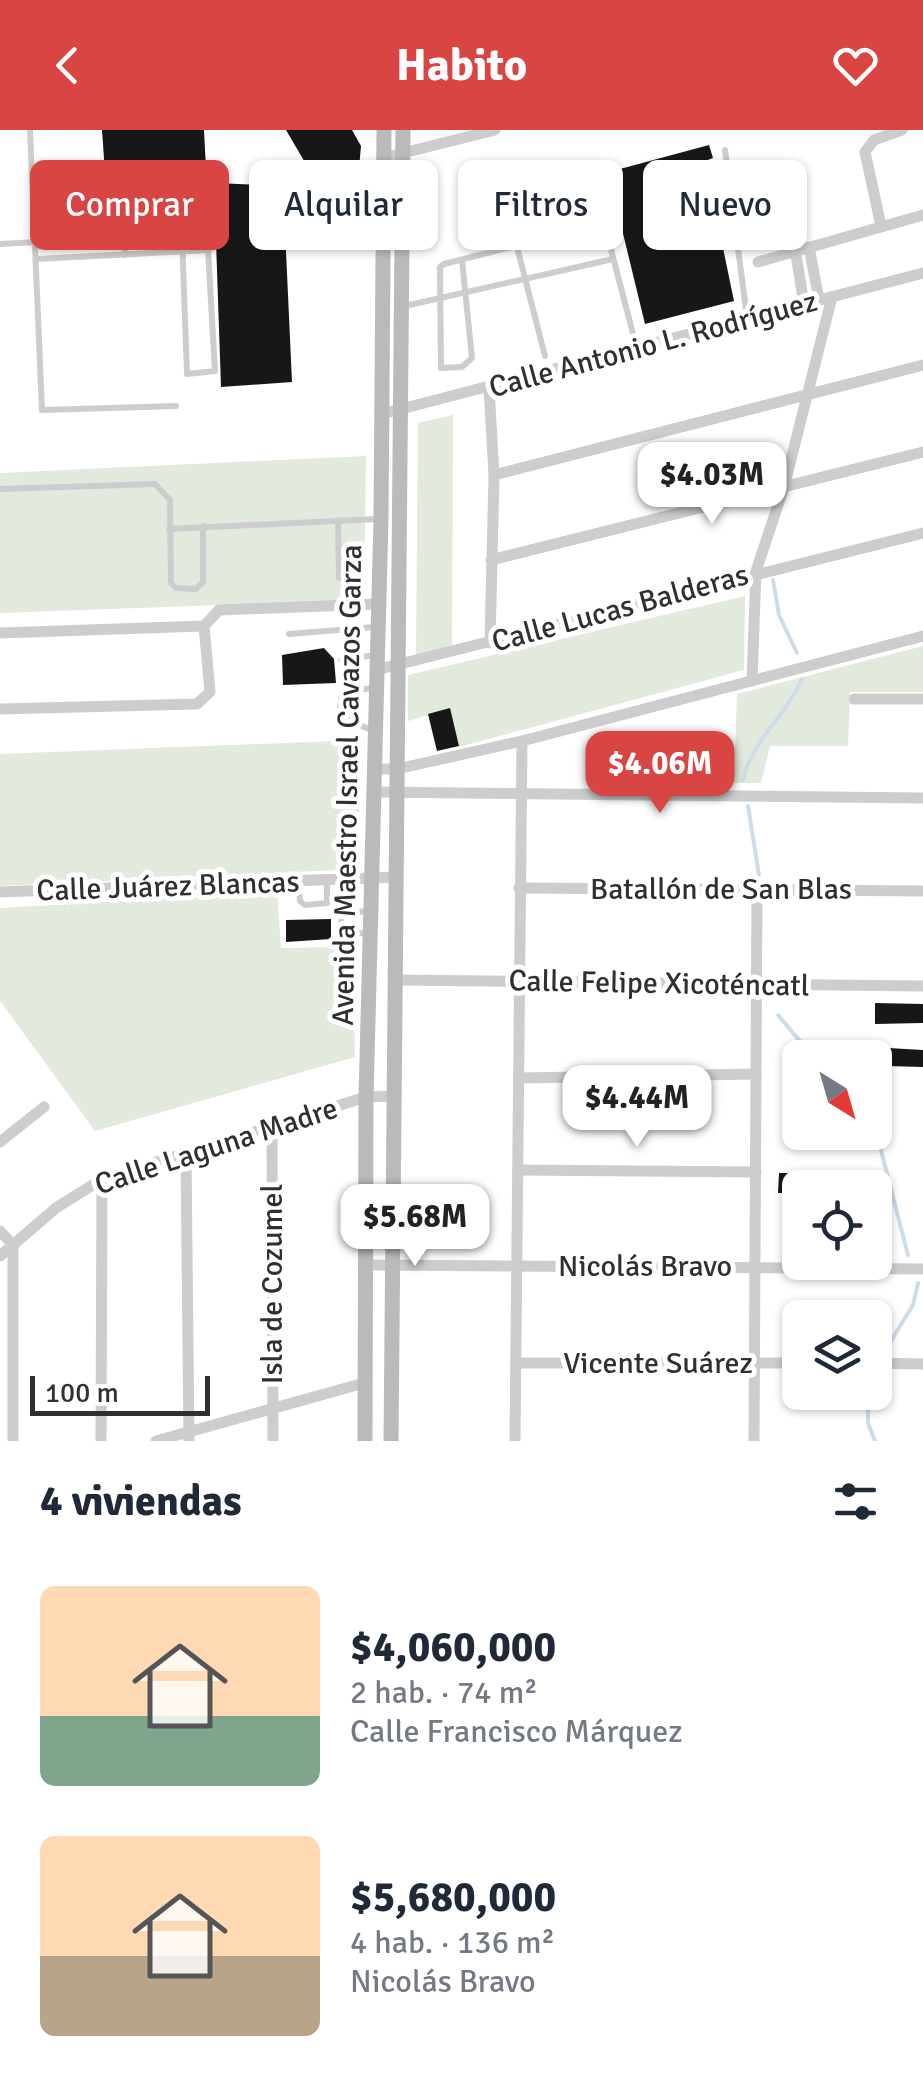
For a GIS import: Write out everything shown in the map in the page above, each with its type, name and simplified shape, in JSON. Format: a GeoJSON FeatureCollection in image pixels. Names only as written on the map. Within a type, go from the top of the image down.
{"type":"FeatureCollection","features":[{"type":"Feature","properties":{"kind":"main road","name":"Avenida Maestro Israel Cavazos Garza"},"geometry":{"type":"LineString","coordinates":[[364,1441],[366,1097],[381,519],[384,130]]}},
{"type":"Feature","properties":{"kind":"main road","name":"Avenida Maestro Israel Cavazos Garza"},"geometry":{"type":"LineString","coordinates":[[391,1441],[404,130]]}},
{"type":"Feature","properties":{"kind":"street"},"geometry":{"type":"LineString","coordinates":[[383,158],[495,130]]}},
{"type":"Feature","properties":{"kind":"street"},"geometry":{"type":"LineString","coordinates":[[881,226],[864,160],[869,145],[882,135],[902,130]]}},
{"type":"Feature","properties":{"kind":"street"},"geometry":{"type":"LineString","coordinates":[[758,262],[923,215]]}},
{"type":"Feature","properties":{"kind":"street"},"geometry":{"type":"LineString","coordinates":[[752,681],[756,571],[810,392],[825,299],[809,247]]}},
{"type":"Feature","properties":{"kind":"street"},"geometry":{"type":"LineString","coordinates":[[793,252],[804,304]]}},
{"type":"Feature","properties":{"kind":"street","name":"Calle Antonio L. Rodríguez"},"geometry":{"type":"LineString","coordinates":[[382,414],[923,274]]}},
{"type":"Feature","properties":{"kind":"street"},"geometry":{"type":"LineString","coordinates":[[494,474],[923,365]]}},
{"type":"Feature","properties":{"kind":"street"},"geometry":{"type":"LineString","coordinates":[[489,388],[494,474],[490,643]]}},
{"type":"Feature","properties":{"kind":"street"},"geometry":{"type":"LineString","coordinates":[[491,560],[923,452]]}},
{"type":"Feature","properties":{"kind":"street","name":"Calle Lucas Balderas"},"geometry":{"type":"LineString","coordinates":[[376,670],[756,571],[923,533]]}},
{"type":"Feature","properties":{"kind":"street"},"geometry":{"type":"LineString","coordinates":[[0,710],[200,703],[210,692],[204,626],[214,614],[232,608],[378,604]]}},
{"type":"Feature","properties":{"kind":"street"},"geometry":{"type":"LineString","coordinates":[[0,634],[204,626]]}},
{"type":"Feature","properties":{"kind":"street"},"geometry":{"type":"LineString","coordinates":[[374,769],[397,769],[522,741],[923,636]]}},
{"type":"Feature","properties":{"kind":"street"},"geometry":{"type":"LineString","coordinates":[[854,699],[923,699]]}},
{"type":"Feature","properties":{"kind":"street"},"geometry":{"type":"LineString","coordinates":[[515,1441],[522,741]]}},
{"type":"Feature","properties":{"kind":"street"},"geometry":{"type":"LineString","coordinates":[[374,792],[923,798]]}},
{"type":"Feature","properties":{"kind":"street","name":"Calle Juárez Blancas"},"geometry":{"type":"LineString","coordinates":[[0,892],[396,877]]}},
{"type":"Feature","properties":{"kind":"street","name":"Batallón de San Blas"},"geometry":{"type":"LineString","coordinates":[[519,888],[923,891]]}},
{"type":"Feature","properties":{"kind":"street"},"geometry":{"type":"LineString","coordinates":[[754,1441],[757,889]]}},
{"type":"Feature","properties":{"kind":"street","name":"Calle Felipe Xicoténcatl"},"geometry":{"type":"LineString","coordinates":[[395,980],[923,986]]}},
{"type":"Feature","properties":{"kind":"street"},"geometry":{"type":"LineString","coordinates":[[519,1078],[756,1074]]}},
{"type":"Feature","properties":{"kind":"street","name":"Calle Laguna Madre"},"geometry":{"type":"LineString","coordinates":[[0,1256],[56,1208],[102,1179],[366,1097],[395,1096]]}},
{"type":"Feature","properties":{"kind":"street"},"geometry":{"type":"LineString","coordinates":[[0,1142],[44,1107]]}},
{"type":"Feature","properties":{"kind":"street","name":"Isla de Cozumel"},"geometry":{"type":"LineString","coordinates":[[272,1127],[273,1441]]}},
{"type":"Feature","properties":{"kind":"street"},"geometry":{"type":"LineString","coordinates":[[186,1155],[189,1437]]}},
{"type":"Feature","properties":{"kind":"street"},"geometry":{"type":"LineString","coordinates":[[518,1170],[756,1172]]}},
{"type":"Feature","properties":{"kind":"street"},"geometry":{"type":"LineString","coordinates":[[101,1441],[102,1179]]}},
{"type":"Feature","properties":{"kind":"street"},"geometry":{"type":"LineString","coordinates":[[0,1232],[13,1245],[13,1441]]}},
{"type":"Feature","properties":{"kind":"street","name":"Nicolás Bravo"},"geometry":{"type":"LineString","coordinates":[[367,1265],[923,1269]]}},
{"type":"Feature","properties":{"kind":"street","name":"Vicente Suárez"},"geometry":{"type":"LineString","coordinates":[[516,1363],[782,1364]]}},
{"type":"Feature","properties":{"kind":"street"},"geometry":{"type":"LineString","coordinates":[[892,1364],[923,1364]]}},
{"type":"Feature","properties":{"kind":"street"},"geometry":{"type":"LineString","coordinates":[[156,1441],[189,1437],[364,1383]]}},
{"type":"Feature","properties":{"kind":"lane"},"geometry":{"type":"LineString","coordinates":[[30,130],[32,160]]}},
{"type":"Feature","properties":{"kind":"lane"},"geometry":{"type":"LineString","coordinates":[[725,150],[748,318]]}},
{"type":"Feature","properties":{"kind":"lane"},"geometry":{"type":"LineString","coordinates":[[0,244],[30,242]]}},
{"type":"Feature","properties":{"kind":"lane"},"geometry":{"type":"LineString","coordinates":[[36,250],[42,410],[176,406]]}},
{"type":"Feature","properties":{"kind":"lane"},"geometry":{"type":"LineString","coordinates":[[125,250],[125,254]]}},
{"type":"Feature","properties":{"kind":"lane"},"geometry":{"type":"LineString","coordinates":[[37,260],[210,250],[215,371],[188,374],[183,252]]}},
{"type":"Feature","properties":{"kind":"lane"},"geometry":{"type":"LineString","coordinates":[[462,260],[472,358],[462,367],[444,369],[438,362],[440,267],[462,260],[504,250]]}},
{"type":"Feature","properties":{"kind":"lane"},"geometry":{"type":"LineString","coordinates":[[518,250],[545,356]]}},
{"type":"Feature","properties":{"kind":"lane"},"geometry":{"type":"LineString","coordinates":[[610,250],[636,346]]}},
{"type":"Feature","properties":{"kind":"lane"},"geometry":{"type":"LineString","coordinates":[[402,307],[613,258]]}},
{"type":"Feature","properties":{"kind":"lane"},"geometry":{"type":"LineString","coordinates":[[0,489],[154,484],[170,500],[170,583],[176,588],[196,589],[204,582],[203,526]]}},
{"type":"Feature","properties":{"kind":"lane"},"geometry":{"type":"LineString","coordinates":[[169,529],[381,519]]}},
{"type":"Feature","properties":{"kind":"lane"},"geometry":{"type":"LineString","coordinates":[[338,520],[339,578]]}},
{"type":"Feature","properties":{"kind":"lane"},"geometry":{"type":"LineString","coordinates":[[290,634],[376,627]]}},
{"type":"Feature","properties":{"kind":"lane"},"geometry":{"type":"LineString","coordinates":[[341,660],[376,670]]}},
{"type":"Feature","properties":{"kind":"lane"},"geometry":{"type":"LineString","coordinates":[[375,732],[342,720],[339,698],[376,670]]}},
{"type":"Feature","properties":{"kind":"lane"},"geometry":{"type":"LineString","coordinates":[[298,881],[300,901],[305,905],[327,902],[326,880]]}},
{"type":"Feature","properties":{"kind":"lane"},"geometry":{"type":"LineString","coordinates":[[371,934],[342,931],[341,915],[372,910]]}},
{"type":"Feature","properties":{"kind":"shaded area"},"geometry":{"type":"Polygon","coordinates":[[[453,415],[452,646],[416,656],[418,423],[453,415]]]}},
{"type":"Feature","properties":{"kind":"shaded area"},"geometry":{"type":"Polygon","coordinates":[[[366,456],[364,600],[0,613],[0,473],[366,456]]]}},
{"type":"Feature","properties":{"kind":"shaded area"},"geometry":{"type":"Polygon","coordinates":[[[745,596],[744,670],[459,747],[449,709],[408,721],[408,675],[745,596]]]}},
{"type":"Feature","properties":{"kind":"shaded area"},"geometry":{"type":"Polygon","coordinates":[[[923,646],[923,692],[850,692],[848,746],[770,746],[761,783],[734,783],[737,694],[923,646]]]}},
{"type":"Feature","properties":{"kind":"shaded area"},"geometry":{"type":"Polygon","coordinates":[[[362,740],[357,869],[0,886],[0,754],[362,740]]]}},
{"type":"Feature","properties":{"kind":"shaded area"},"geometry":{"type":"Polygon","coordinates":[[[277,892],[281,948],[353,947],[355,1057],[95,1131],[0,1001],[0,908],[277,892]]]}},
{"type":"Feature","properties":{"kind":"building"},"geometry":{"type":"Polygon","coordinates":[[[102,130],[204,130],[206,160],[104,160],[102,130]]]}},
{"type":"Feature","properties":{"kind":"building"},"geometry":{"type":"Polygon","coordinates":[[[286,130],[352,130],[361,146],[360,160],[304,160],[286,130]]]}},
{"type":"Feature","properties":{"kind":"building"},"geometry":{"type":"Polygon","coordinates":[[[709,145],[713,158],[708,160],[653,160],[709,145]]]}},
{"type":"Feature","properties":{"kind":"building"},"geometry":{"type":"Polygon","coordinates":[[[643,163],[643,250],[723,250],[734,301],[645,324],[623,233],[623,168],[643,163]]]}},
{"type":"Feature","properties":{"kind":"building"},"geometry":{"type":"Polygon","coordinates":[[[229,184],[249,185],[249,250],[286,250],[292,382],[221,387],[216,250],[229,250],[229,184]]]}},
{"type":"Feature","properties":{"kind":"building"},"geometry":{"type":"Polygon","coordinates":[[[324,648],[334,659],[336,683],[283,685],[282,655],[324,648]]]}},
{"type":"Feature","properties":{"kind":"building"},"geometry":{"type":"Polygon","coordinates":[[[450,708],[459,746],[437,751],[428,714],[450,708]]]}},
{"type":"Feature","properties":{"kind":"building"},"geometry":{"type":"Polygon","coordinates":[[[331,919],[331,939],[286,942],[286,920],[331,919]]]}},
{"type":"Feature","properties":{"kind":"building"},"geometry":{"type":"Polygon","coordinates":[[[875,1003],[923,1004],[923,1023],[875,1024],[875,1003]]]}},
{"type":"Feature","properties":{"kind":"building"},"geometry":{"type":"Polygon","coordinates":[[[892,1048],[923,1050],[923,1067],[892,1066],[892,1048]]]}},
{"type":"Feature","properties":{"kind":"building"},"geometry":{"type":"Polygon","coordinates":[[[779,1173],[782,1173],[782,1193],[778,1193],[779,1173]]]}},
{"type":"Feature","properties":{"kind":"waterway"},"geometry":{"type":"LineString","coordinates":[[773,580],[779,615],[797,653]]}},
{"type":"Feature","properties":{"kind":"waterway"},"geometry":{"type":"LineString","coordinates":[[743,780],[761,740],[802,679]]}},
{"type":"Feature","properties":{"kind":"waterway"},"geometry":{"type":"LineString","coordinates":[[748,806],[759,875]]}},
{"type":"Feature","properties":{"kind":"waterway"},"geometry":{"type":"LineString","coordinates":[[778,1015],[799,1040]]}},
{"type":"Feature","properties":{"kind":"waterway"},"geometry":{"type":"LineString","coordinates":[[881,1150],[908,1255]]}},
{"type":"Feature","properties":{"kind":"waterway"},"geometry":{"type":"LineString","coordinates":[[892,1339],[913,1305],[918,1283]]}},
{"type":"Feature","properties":{"kind":"waterway"},"geometry":{"type":"LineString","coordinates":[[868,1410],[875,1441]]}}]}
